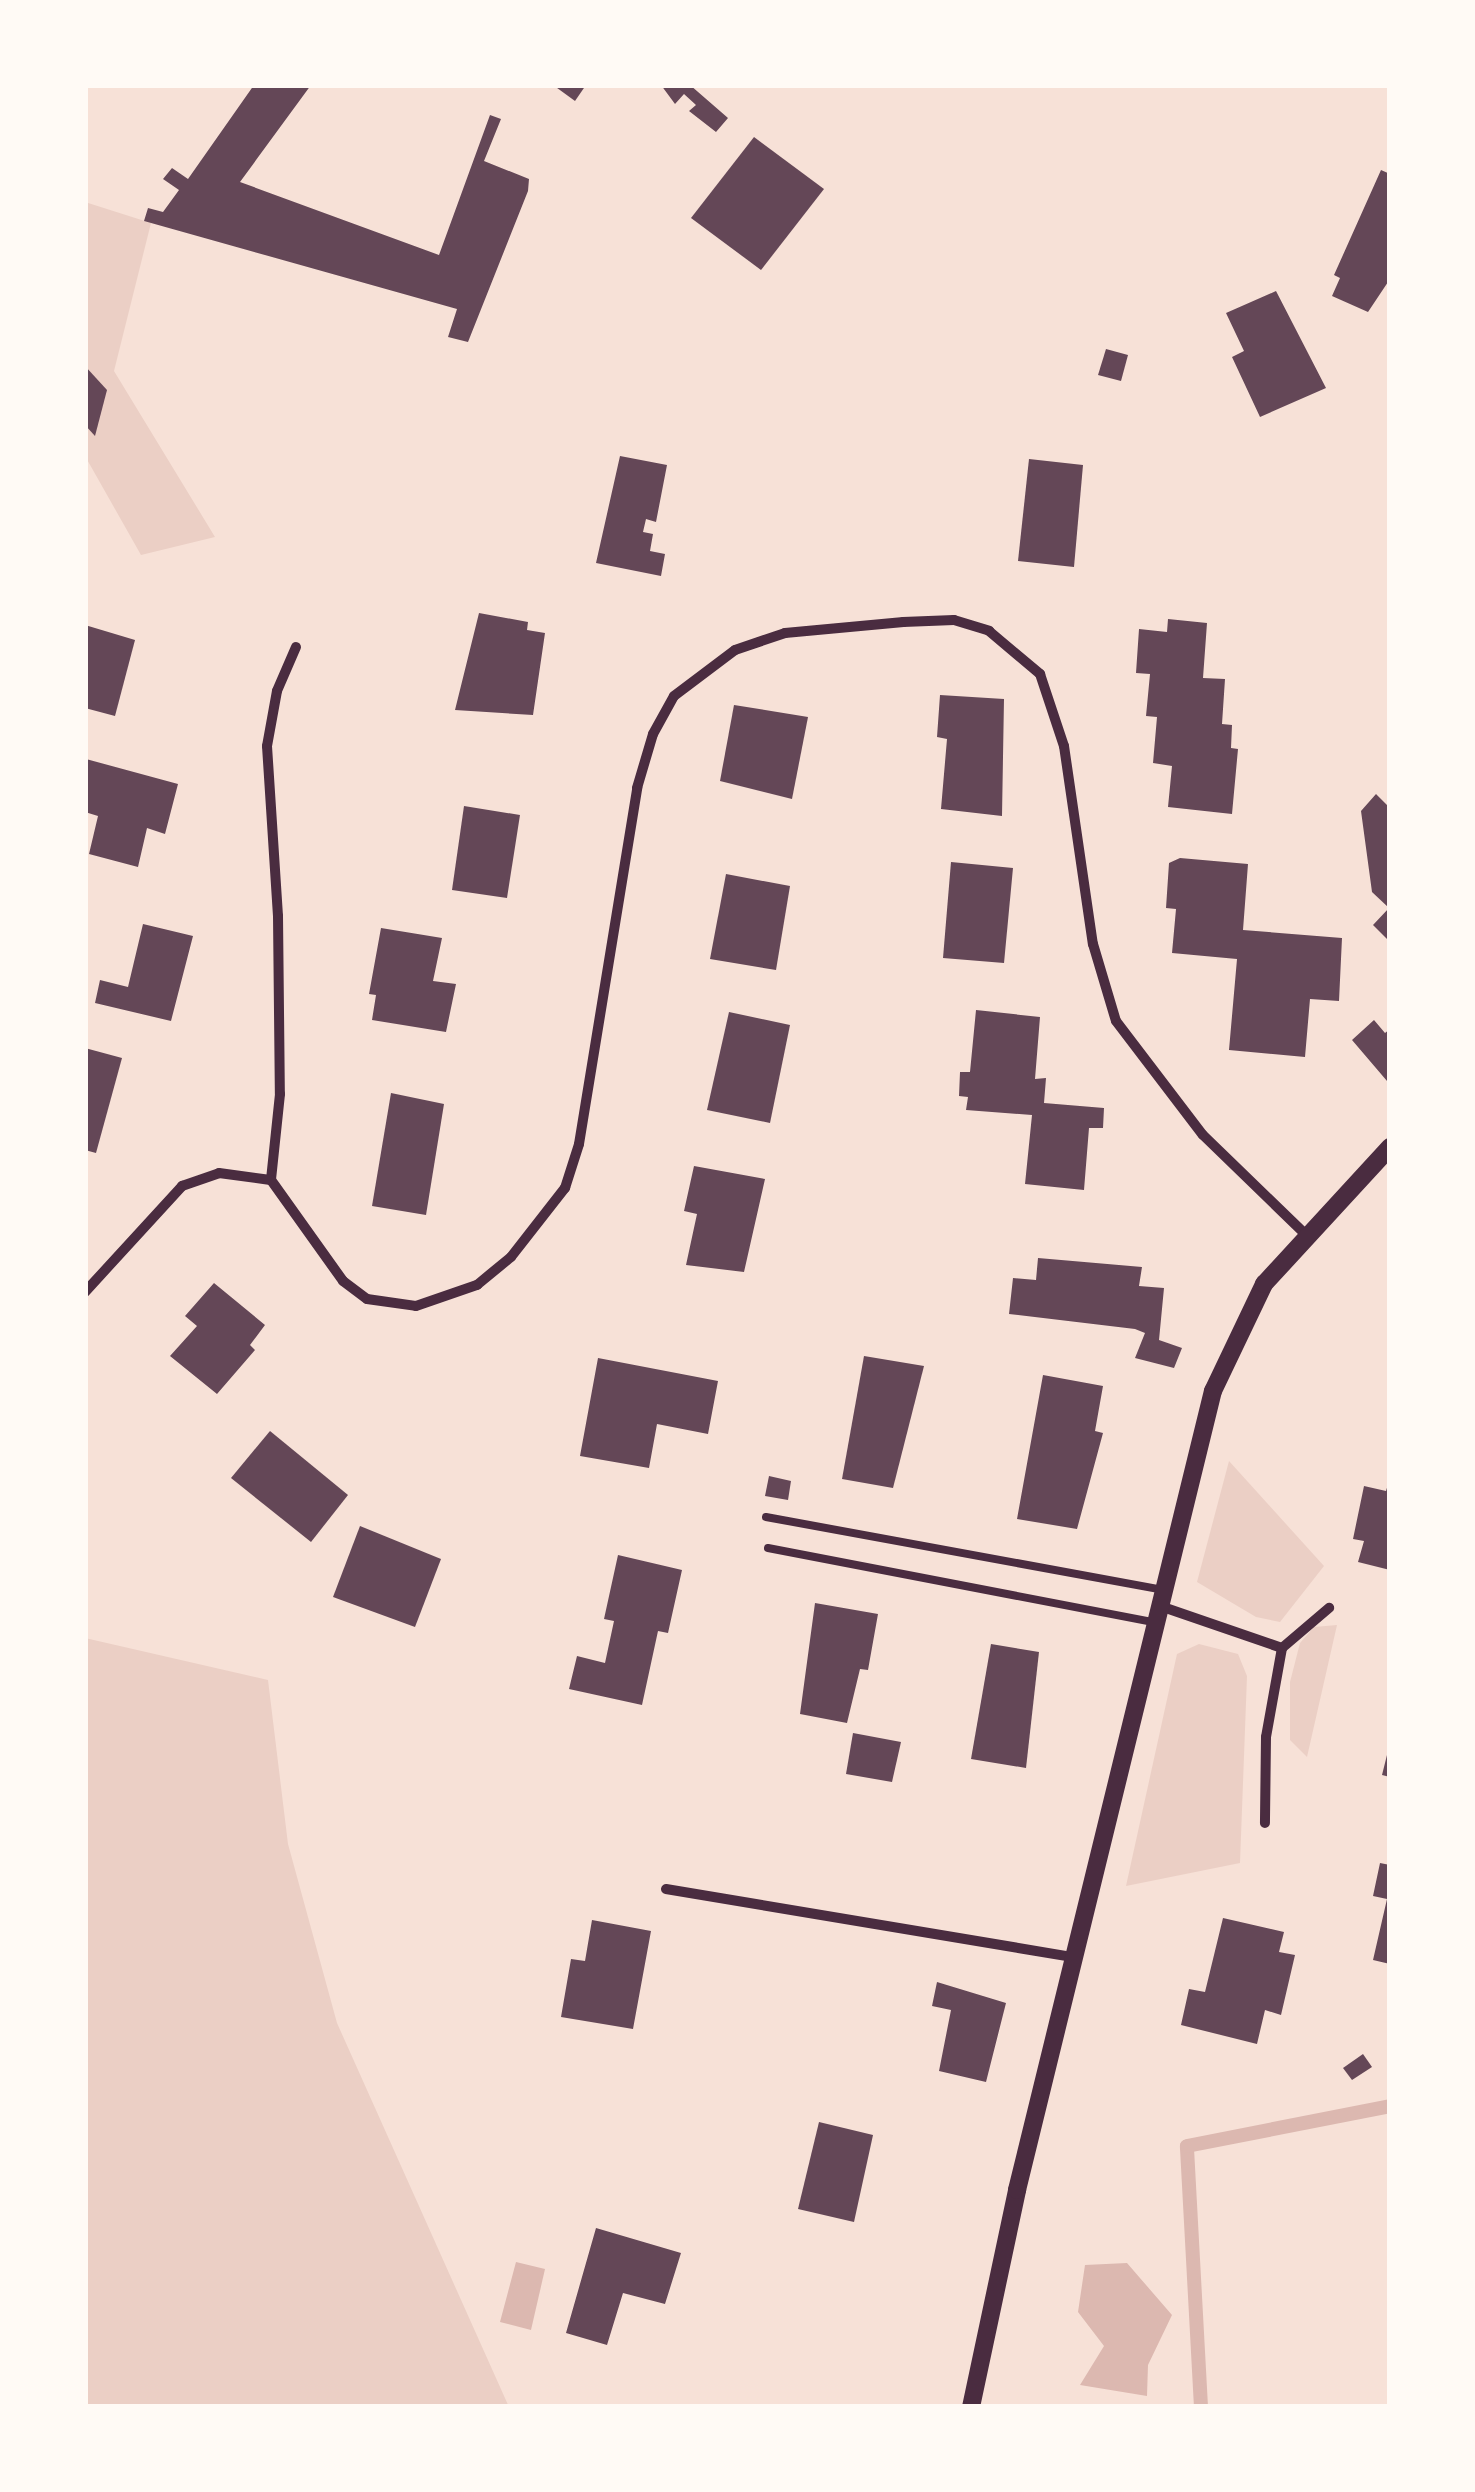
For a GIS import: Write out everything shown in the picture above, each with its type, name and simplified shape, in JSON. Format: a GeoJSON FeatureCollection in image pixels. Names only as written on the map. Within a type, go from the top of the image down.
{"type":"FeatureCollection","features":[{"type":"Feature","properties":{"kind":"street"},"geometry":{"type":"LineString","coordinates":[[296,647],[268,719],[266,746],[279,936],[280,1094],[271,1180],[343,1281],[367,1298],[416,1306],[450,1299],[500,1266],[565,1188],[579,1144],[638,788],[653,734],[674,696],[735,650],[785,633],[954,620],[1018,650],[1040,674],[1056,708],[1093,944],[1116,1020],[1204,1135],[1304,1234]]}},
{"type":"Feature","properties":{"kind":"street"},"geometry":{"type":"LineString","coordinates":[[971,2407],[1074,1957],[1213,1392],[1264,1284],[1304,1234],[1390,1148]]}},
{"type":"Feature","properties":{"kind":"street"},"geometry":{"type":"LineString","coordinates":[[85,1292],[182,1186],[219,1173],[271,1180]]}},
{"type":"Feature","properties":{"kind":"street"},"geometry":{"type":"LineString","coordinates":[[1160,1606],[1282,1648]]}},
{"type":"Feature","properties":{"kind":"street"},"geometry":{"type":"LineString","coordinates":[[1266,1823],[1266,1737],[1282,1648],[1329,1608]]}},
{"type":"Feature","properties":{"kind":"street"},"geometry":{"type":"LineString","coordinates":[[666,1889],[1074,1957]]}},
{"type":"Feature","properties":{"kind":"lane"},"geometry":{"type":"LineString","coordinates":[[766,1517],[1160,1606]]}},
{"type":"Feature","properties":{"kind":"lane"},"geometry":{"type":"LineString","coordinates":[[768,1548],[1160,1606]]}},
{"type":"Feature","properties":{"kind":"shaded area"},"geometry":{"type":"Polygon","coordinates":[[[85,202],[151,223],[114,371],[215,537],[141,555],[85,456],[85,202]]]}},
{"type":"Feature","properties":{"kind":"shaded area"},"geometry":{"type":"Polygon","coordinates":[[[1229,1461],[1324,1566],[1280,1622],[1256,1617],[1197,1582],[1229,1461]]]}},
{"type":"Feature","properties":{"kind":"shaded area"},"geometry":{"type":"Polygon","coordinates":[[[1337,1625],[1307,1757],[1290,1740],[1290,1682],[1300,1643],[1314,1627],[1337,1625]]]}},
{"type":"Feature","properties":{"kind":"shaded area"},"geometry":{"type":"Polygon","coordinates":[[[85,1638],[268,1680],[288,1844],[337,2023],[509,2407],[85,2407],[85,1638]]]}},
{"type":"Feature","properties":{"kind":"shaded area"},"geometry":{"type":"Polygon","coordinates":[[[1199,1644],[1238,1654],[1247,1676],[1240,1863],[1126,1886],[1177,1654],[1199,1644]]]}},
{"type":"Feature","properties":{"kind":"shaded area"},"geometry":{"type":"Polygon","coordinates":[[[516,2262],[545,2269],[531,2330],[500,2322],[516,2262]]]}},
{"type":"Feature","properties":{"kind":"shaded area"},"geometry":{"type":"Polygon","coordinates":[[[1127,2263],[1172,2315],[1148,2365],[1147,2396],[1080,2385],[1104,2346],[1078,2312],[1085,2265],[1127,2263]]]}},
{"type":"Feature","properties":{"kind":"building"},"geometry":{"type":"Polygon","coordinates":[[[254,85],[311,85],[240,182],[439,255],[490,115],[501,119],[484,161],[529,179],[528,191],[468,342],[448,337],[457,309],[144,221],[148,208],[163,212],[179,190],[163,179],[172,168],[188,179],[254,85]]]}},
{"type":"Feature","properties":{"kind":"building"},"geometry":{"type":"Polygon","coordinates":[[[553,85],[586,85],[575,101],[553,85]]]}},
{"type":"Feature","properties":{"kind":"building"},"geometry":{"type":"Polygon","coordinates":[[[661,85],[690,85],[728,118],[716,132],[689,111],[696,105],[684,94],[675,104],[661,85]]]}},
{"type":"Feature","properties":{"kind":"building"},"geometry":{"type":"Polygon","coordinates":[[[754,137],[824,189],[761,270],[691,218],[754,137]]]}},
{"type":"Feature","properties":{"kind":"building"},"geometry":{"type":"Polygon","coordinates":[[[1381,170],[1390,174],[1390,279],[1368,312],[1332,296],[1340,278],[1334,275],[1381,170]]]}},
{"type":"Feature","properties":{"kind":"building"},"geometry":{"type":"Polygon","coordinates":[[[1276,291],[1326,388],[1260,417],[1232,357],[1244,351],[1226,313],[1276,291]]]}},
{"type":"Feature","properties":{"kind":"building"},"geometry":{"type":"Polygon","coordinates":[[[1106,349],[1128,355],[1121,381],[1098,375],[1106,349]]]}},
{"type":"Feature","properties":{"kind":"building"},"geometry":{"type":"Polygon","coordinates":[[[85,366],[107,390],[95,436],[85,425],[85,366]]]}},
{"type":"Feature","properties":{"kind":"building"},"geometry":{"type":"Polygon","coordinates":[[[620,456],[667,465],[656,522],[646,519],[643,532],[653,534],[650,551],[665,554],[661,576],[596,563],[620,456]]]}},
{"type":"Feature","properties":{"kind":"building"},"geometry":{"type":"Polygon","coordinates":[[[1029,459],[1083,465],[1074,567],[1018,561],[1029,459]]]}},
{"type":"Feature","properties":{"kind":"building"},"geometry":{"type":"Polygon","coordinates":[[[479,613],[528,622],[527,630],[545,633],[533,715],[455,710],[479,613]]]}},
{"type":"Feature","properties":{"kind":"building"},"geometry":{"type":"Polygon","coordinates":[[[1168,619],[1207,623],[1203,678],[1225,679],[1222,724],[1232,725],[1231,748],[1238,749],[1232,814],[1168,807],[1172,766],[1153,763],[1157,717],[1146,716],[1150,674],[1136,673],[1139,629],[1167,632],[1168,619]]]}},
{"type":"Feature","properties":{"kind":"building"},"geometry":{"type":"Polygon","coordinates":[[[85,625],[135,640],[115,716],[85,708],[85,625]]]}},
{"type":"Feature","properties":{"kind":"building"},"geometry":{"type":"Polygon","coordinates":[[[940,695],[1004,699],[1002,816],[941,809],[947,739],[937,737],[940,695]]]}},
{"type":"Feature","properties":{"kind":"building"},"geometry":{"type":"Polygon","coordinates":[[[734,705],[808,717],[792,799],[720,781],[734,705]]]}},
{"type":"Feature","properties":{"kind":"building"},"geometry":{"type":"Polygon","coordinates":[[[86,759],[178,784],[165,834],[147,828],[138,867],[89,854],[98,816],[85,812],[86,759]]]}},
{"type":"Feature","properties":{"kind":"building"},"geometry":{"type":"Polygon","coordinates":[[[1376,794],[1390,808],[1390,942],[1373,925],[1389,908],[1372,892],[1361,811],[1376,794]]]}},
{"type":"Feature","properties":{"kind":"building"},"geometry":{"type":"Polygon","coordinates":[[[464,806],[520,815],[507,898],[452,890],[464,806]]]}},
{"type":"Feature","properties":{"kind":"building"},"geometry":{"type":"Polygon","coordinates":[[[1180,858],[1248,864],[1243,930],[1342,938],[1339,1001],[1310,999],[1305,1057],[1229,1050],[1237,959],[1172,953],[1176,909],[1166,908],[1169,863],[1180,858]]]}},
{"type":"Feature","properties":{"kind":"building"},"geometry":{"type":"Polygon","coordinates":[[[951,862],[1013,868],[1004,963],[943,958],[951,862]]]}},
{"type":"Feature","properties":{"kind":"building"},"geometry":{"type":"Polygon","coordinates":[[[726,874],[790,886],[776,970],[710,959],[726,874]]]}},
{"type":"Feature","properties":{"kind":"building"},"geometry":{"type":"Polygon","coordinates":[[[143,924],[193,936],[171,1021],[95,1003],[100,980],[128,987],[143,924]]]}},
{"type":"Feature","properties":{"kind":"building"},"geometry":{"type":"Polygon","coordinates":[[[381,928],[442,938],[433,981],[456,984],[446,1032],[372,1020],[376,995],[369,994],[381,928]]]}},
{"type":"Feature","properties":{"kind":"building"},"geometry":{"type":"Polygon","coordinates":[[[976,1010],[1040,1017],[1035,1079],[1046,1078],[1044,1103],[1104,1108],[1103,1128],[1089,1128],[1084,1190],[1025,1184],[1032,1115],[966,1110],[968,1097],[959,1096],[960,1072],[970,1072],[976,1010]]]}},
{"type":"Feature","properties":{"kind":"building"},"geometry":{"type":"Polygon","coordinates":[[[729,1012],[790,1025],[770,1123],[707,1110],[729,1012]]]}},
{"type":"Feature","properties":{"kind":"building"},"geometry":{"type":"Polygon","coordinates":[[[1374,1020],[1385,1033],[1390,1029],[1387,1081],[1352,1040],[1374,1020]]]}},
{"type":"Feature","properties":{"kind":"building"},"geometry":{"type":"Polygon","coordinates":[[[85,1048],[122,1058],[96,1153],[85,1150],[85,1048]]]}},
{"type":"Feature","properties":{"kind":"building"},"geometry":{"type":"Polygon","coordinates":[[[391,1093],[444,1104],[426,1215],[372,1206],[391,1093]]]}},
{"type":"Feature","properties":{"kind":"building"},"geometry":{"type":"Polygon","coordinates":[[[694,1166],[765,1179],[744,1272],[686,1265],[697,1214],[684,1211],[694,1166]]]}},
{"type":"Feature","properties":{"kind":"building"},"geometry":{"type":"Polygon","coordinates":[[[1038,1258],[1142,1267],[1139,1286],[1164,1288],[1159,1340],[1182,1348],[1174,1368],[1135,1358],[1145,1333],[1135,1329],[1009,1314],[1013,1278],[1036,1280],[1038,1258]]]}},
{"type":"Feature","properties":{"kind":"building"},"geometry":{"type":"Polygon","coordinates":[[[214,1283],[265,1325],[250,1345],[255,1350],[217,1394],[170,1356],[197,1326],[185,1316],[214,1283]]]}},
{"type":"Feature","properties":{"kind":"building"},"geometry":{"type":"Polygon","coordinates":[[[864,1356],[924,1366],[893,1488],[842,1479],[864,1356]]]}},
{"type":"Feature","properties":{"kind":"building"},"geometry":{"type":"Polygon","coordinates":[[[598,1358],[718,1381],[708,1434],[657,1424],[649,1468],[580,1456],[598,1358]]]}},
{"type":"Feature","properties":{"kind":"building"},"geometry":{"type":"Polygon","coordinates":[[[1043,1375],[1103,1386],[1095,1431],[1103,1433],[1077,1529],[1017,1519],[1043,1375]]]}},
{"type":"Feature","properties":{"kind":"building"},"geometry":{"type":"Polygon","coordinates":[[[270,1431],[348,1495],[311,1542],[231,1478],[270,1431]]]}},
{"type":"Feature","properties":{"kind":"building"},"geometry":{"type":"Polygon","coordinates":[[[769,1476],[791,1481],[788,1500],[765,1496],[769,1476]]]}},
{"type":"Feature","properties":{"kind":"building"},"geometry":{"type":"Polygon","coordinates":[[[1389,1481],[1390,1570],[1358,1562],[1364,1541],[1353,1539],[1364,1486],[1386,1491],[1389,1481]]]}},
{"type":"Feature","properties":{"kind":"building"},"geometry":{"type":"Polygon","coordinates":[[[360,1526],[441,1559],[415,1627],[333,1597],[360,1526]]]}},
{"type":"Feature","properties":{"kind":"building"},"geometry":{"type":"Polygon","coordinates":[[[618,1555],[682,1570],[668,1633],[658,1631],[642,1705],[569,1689],[577,1656],[605,1663],[614,1621],[604,1619],[618,1555]]]}},
{"type":"Feature","properties":{"kind":"building"},"geometry":{"type":"Polygon","coordinates":[[[815,1603],[878,1614],[868,1670],[860,1669],[847,1723],[800,1714],[815,1603]]]}},
{"type":"Feature","properties":{"kind":"building"},"geometry":{"type":"Polygon","coordinates":[[[991,1644],[1039,1652],[1026,1768],[971,1759],[991,1644]]]}},
{"type":"Feature","properties":{"kind":"building"},"geometry":{"type":"Polygon","coordinates":[[[853,1733],[901,1742],[892,1782],[846,1774],[853,1733]]]}},
{"type":"Feature","properties":{"kind":"building"},"geometry":{"type":"Polygon","coordinates":[[[1390,1747],[1390,1777],[1382,1775],[1390,1747]]]}},
{"type":"Feature","properties":{"kind":"building"},"geometry":{"type":"Polygon","coordinates":[[[1380,1863],[1390,1865],[1390,1964],[1373,1960],[1387,1899],[1373,1896],[1380,1863]]]}},
{"type":"Feature","properties":{"kind":"building"},"geometry":{"type":"Polygon","coordinates":[[[1223,1918],[1284,1932],[1279,1952],[1295,1955],[1281,2015],[1265,2010],[1257,2044],[1181,2025],[1189,1989],[1205,1992],[1223,1918]]]}},
{"type":"Feature","properties":{"kind":"building"},"geometry":{"type":"Polygon","coordinates":[[[592,1920],[651,1931],[633,2029],[561,2017],[571,1959],[585,1961],[592,1920]]]}},
{"type":"Feature","properties":{"kind":"building"},"geometry":{"type":"Polygon","coordinates":[[[937,1982],[1006,2003],[986,2082],[939,2071],[951,2010],[932,2006],[937,1982]]]}},
{"type":"Feature","properties":{"kind":"building"},"geometry":{"type":"Polygon","coordinates":[[[1363,2054],[1372,2067],[1352,2080],[1343,2068],[1363,2054]]]}},
{"type":"Feature","properties":{"kind":"building"},"geometry":{"type":"Polygon","coordinates":[[[819,2122],[873,2135],[854,2222],[798,2209],[819,2122]]]}},
{"type":"Feature","properties":{"kind":"building"},"geometry":{"type":"Polygon","coordinates":[[[596,2228],[681,2253],[665,2304],[623,2293],[607,2345],[566,2333],[596,2228]]]}},
{"type":"Feature","properties":{"kind":"waterway"},"geometry":{"type":"LineString","coordinates":[[1201,2407],[1187,2146],[1390,2106]]}}]}
